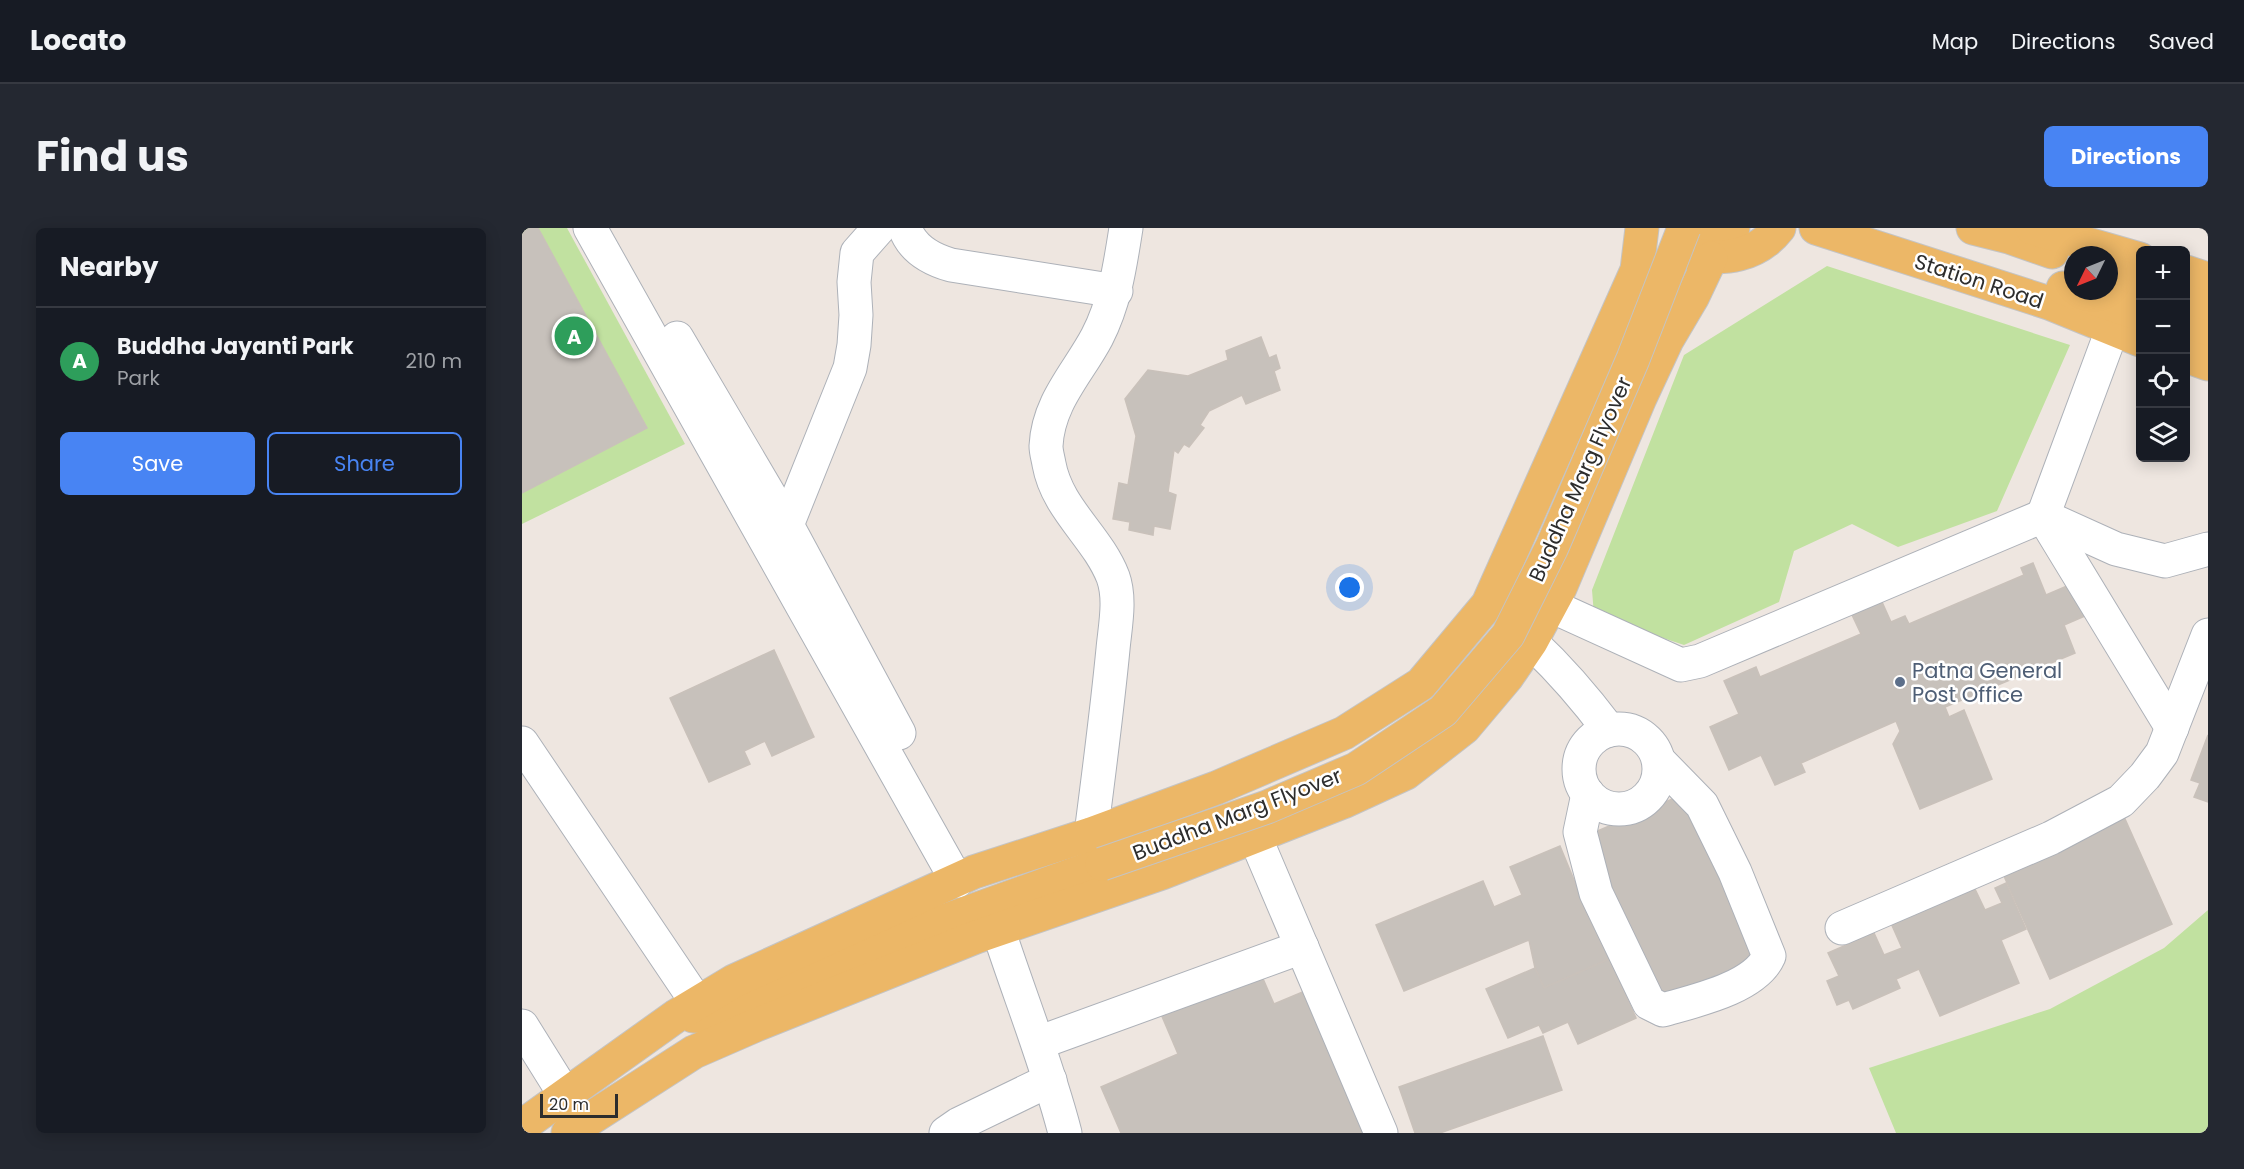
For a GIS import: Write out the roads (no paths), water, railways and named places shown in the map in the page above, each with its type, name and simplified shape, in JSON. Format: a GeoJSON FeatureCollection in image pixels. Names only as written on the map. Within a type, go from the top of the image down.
{"type":"FeatureCollection","features":[{"type":"Feature","properties":{"kind":"main road"},"geometry":{"type":"LineString","coordinates":[[522,1126],[565,1095],[707,1011],[734,981],[965,877],[1216,788],[1344,733],[1421,684],[1488,604],[1637,270],[1642,228]]}},
{"type":"Feature","properties":{"kind":"main road"},"geometry":{"type":"LineString","coordinates":[[1653,228],[1661,238],[1684,253],[1711,258],[1739,255],[1763,243],[1779,228]]}},
{"type":"Feature","properties":{"kind":"main road","name":"Buddha Marg Flyover"},"geometry":{"type":"LineString","coordinates":[[707,1011],[908,934],[1267,807],[1356,769],[1443,711],[1508,635],[1552,547],[1633,359],[1684,228]]}},
{"type":"Feature","properties":{"kind":"main road"},"geometry":{"type":"LineString","coordinates":[[1692,228],[1704,232],[1733,228]]}},
{"type":"Feature","properties":{"kind":"main road","name":"Station Road"},"geometry":{"type":"LineString","coordinates":[[1816,228],[2049,303],[2126,335]]}},
{"type":"Feature","properties":{"kind":"main road"},"geometry":{"type":"LineString","coordinates":[[1883,228],[2136,313]]}},
{"type":"Feature","properties":{"kind":"main road"},"geometry":{"type":"LineString","coordinates":[[1973,228],[2009,237],[2064,257]]}},
{"type":"Feature","properties":{"kind":"main road"},"geometry":{"type":"LineString","coordinates":[[2032,228],[2136,259]]}},
{"type":"Feature","properties":{"kind":"main road"},"geometry":{"type":"LineString","coordinates":[[568,1133],[694,1052],[874,976],[998,929],[1162,873],[1343,802],[1406,773],[1464,728],[1507,677],[1531,642],[1551,606],[1640,398],[1668,340],[1694,296],[1711,258]]}},
{"type":"Feature","properties":{"kind":"main road"},"geometry":{"type":"LineString","coordinates":[[2190,273],[2208,279]]}},
{"type":"Feature","properties":{"kind":"main road"},"geometry":{"type":"LineString","coordinates":[[2118,276],[2136,283]]}},
{"type":"Feature","properties":{"kind":"main road"},"geometry":{"type":"LineString","coordinates":[[2190,302],[2208,309]]}},
{"type":"Feature","properties":{"kind":"main road"},"geometry":{"type":"LineString","coordinates":[[2190,332],[2208,339]]}},
{"type":"Feature","properties":{"kind":"main road"},"geometry":{"type":"LineString","coordinates":[[2190,357],[2208,364]]}},
{"type":"Feature","properties":{"kind":"main road"},"geometry":{"type":"LineString","coordinates":[[694,1052],[707,1011]]}},
{"type":"Feature","properties":{"kind":"street"},"geometry":{"type":"LineString","coordinates":[[590,228],[670,347],[779,537],[965,877]]}},
{"type":"Feature","properties":{"kind":"street"},"geometry":{"type":"LineString","coordinates":[[613,228],[670,347]]}},
{"type":"Feature","properties":{"kind":"street"},"geometry":{"type":"LineString","coordinates":[[779,537],[850,368],[856,315],[854,282],[857,253],[879,228]]}},
{"type":"Feature","properties":{"kind":"street"},"geometry":{"type":"LineString","coordinates":[[905,228],[910,241],[933,260],[951,265],[1116,291]]}},
{"type":"Feature","properties":{"kind":"street"},"geometry":{"type":"LineString","coordinates":[[1091,834],[1108,706],[1117,602],[1113,578],[1086,533],[1066,507],[1052,478],[1046,447],[1052,415],[1059,397],[1097,337],[1116,291],[1126,228]]}},
{"type":"Feature","properties":{"kind":"street"},"geometry":{"type":"LineString","coordinates":[[1498,582],[1681,665],[1700,661],[2043,516],[2126,335]]}},
{"type":"Feature","properties":{"kind":"street"},"geometry":{"type":"LineString","coordinates":[[2043,516],[2116,549],[2165,561],[2208,549]]}},
{"type":"Feature","properties":{"kind":"street"},"geometry":{"type":"LineString","coordinates":[[2043,516],[2172,728]]}},
{"type":"Feature","properties":{"kind":"street"},"geometry":{"type":"LineString","coordinates":[[1842,928],[2050,837],[2121,801],[2145,776],[2162,753],[2208,634]]}},
{"type":"Feature","properties":{"kind":"street"},"geometry":{"type":"LineString","coordinates":[[1531,642],[1557,667],[1609,730]]}},
{"type":"Feature","properties":{"kind":"street"},"geometry":{"type":"LineString","coordinates":[[1622,728],[1635,731],[1655,748],[1659,761],[1660,774],[1656,787],[1648,798],[1637,806],[1624,810],[1598,803],[1588,795],[1581,782],[1579,770],[1581,756],[1587,744],[1596,735],[1609,730],[1622,728]]}},
{"type":"Feature","properties":{"kind":"street"},"geometry":{"type":"LineString","coordinates":[[522,742],[707,1011]]}},
{"type":"Feature","properties":{"kind":"street"},"geometry":{"type":"LineString","coordinates":[[1588,795],[1580,832],[1596,893],[1648,1003],[1663,1010],[1748,981],[1766,964],[1769,956],[1763,940],[1735,872],[1702,805],[1659,761]]}},
{"type":"Feature","properties":{"kind":"street"},"geometry":{"type":"LineString","coordinates":[[1255,837],[1381,1133]]}},
{"type":"Feature","properties":{"kind":"street"},"geometry":{"type":"LineString","coordinates":[[998,929],[1038,1043],[1065,1133]]}},
{"type":"Feature","properties":{"kind":"street"},"geometry":{"type":"LineString","coordinates":[[1038,1043],[1302,947]]}},
{"type":"Feature","properties":{"kind":"street"},"geometry":{"type":"LineString","coordinates":[[522,1026],[565,1095]]}},
{"type":"Feature","properties":{"kind":"street"},"geometry":{"type":"LineString","coordinates":[[946,1133],[959,1124],[1050,1080]]}},
{"type":"Feature","properties":{"kind":"place","name":"Buddha Jayanti Park"},"geometry":{"type":"Point","coordinates":[574,336]}},
{"type":"Feature","properties":{"kind":"place","name":"Patna General Post Office"},"geometry":{"type":"Point","coordinates":[1900,682]}}]}
